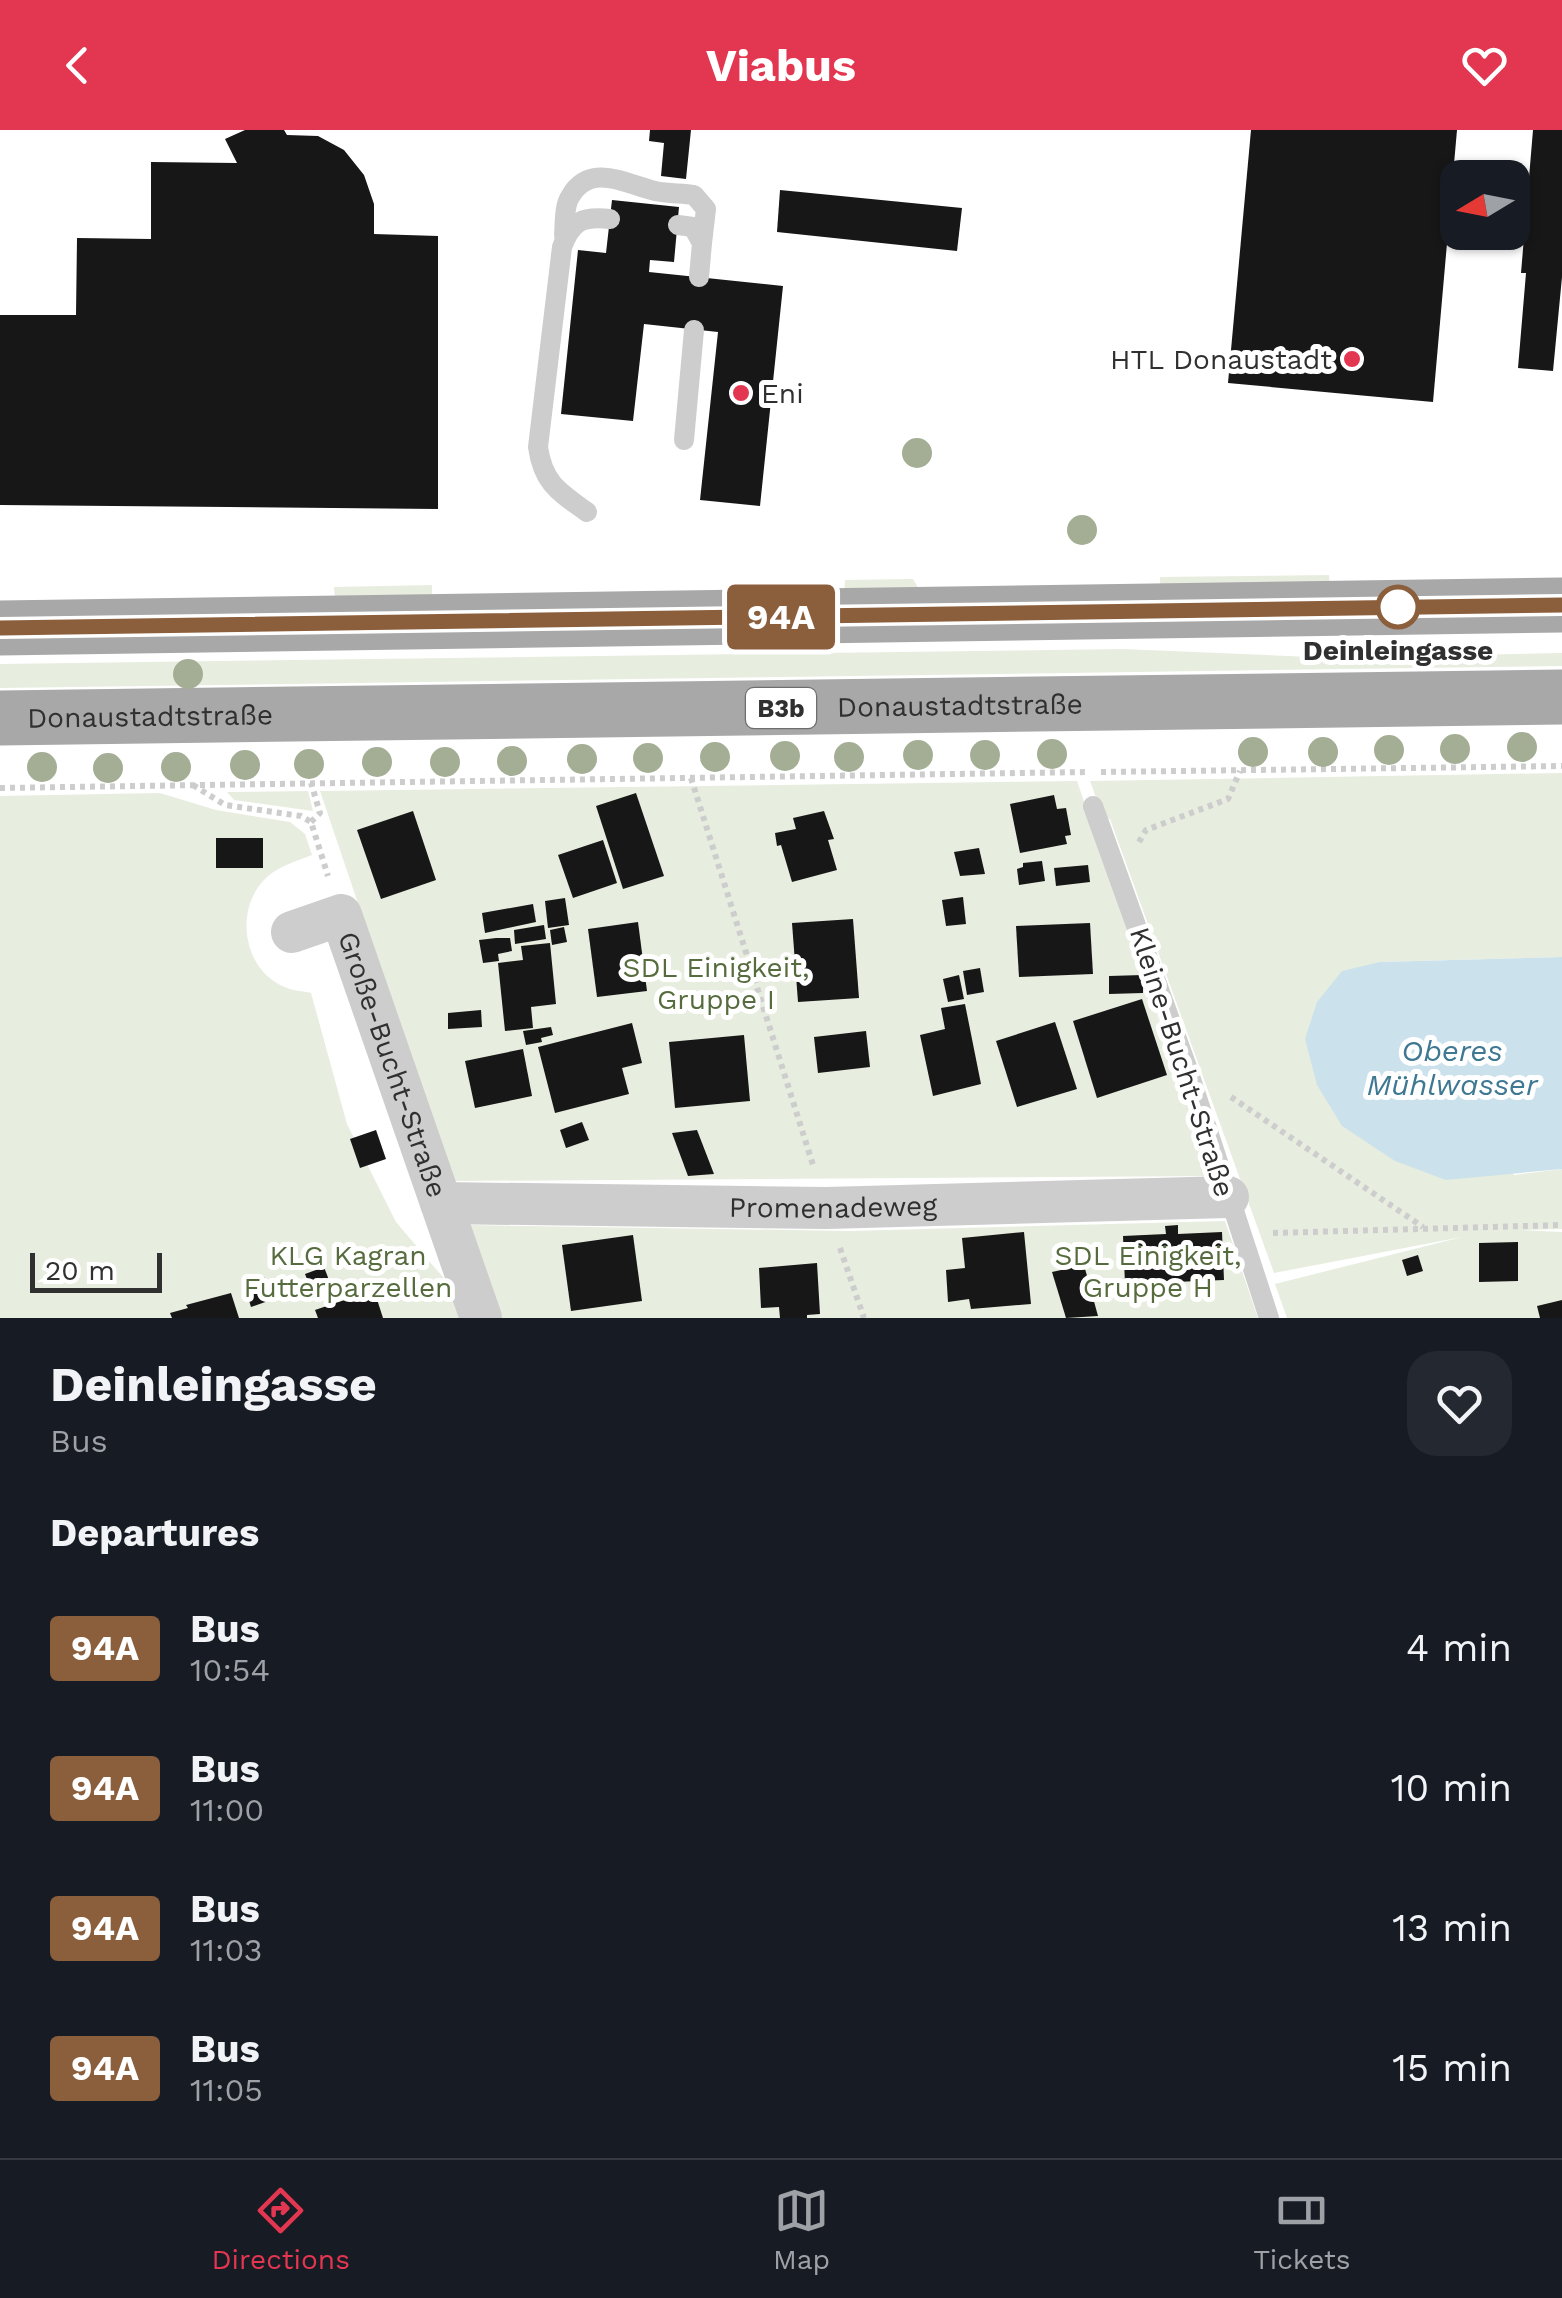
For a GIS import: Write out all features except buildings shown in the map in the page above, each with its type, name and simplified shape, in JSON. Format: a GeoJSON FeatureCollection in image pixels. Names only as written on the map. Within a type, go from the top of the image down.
{"type":"FeatureCollection","features":[{"type":"Feature","properties":{"kind":"main road"},"geometry":{"type":"LineString","coordinates":[[0,628],[1562,605]]}},
{"type":"Feature","properties":{"kind":"main road","name":"Donaustadtstraße"},"geometry":{"type":"LineString","coordinates":[[0,718],[1562,697]]}},
{"type":"Feature","properties":{"kind":"street","name":"Große-Bucht-Straße"},"geometry":{"type":"LineString","coordinates":[[292,932],[342,915],[481,1318]]}},
{"type":"Feature","properties":{"kind":"street","name":"Promenadeweg"},"geometry":{"type":"LineString","coordinates":[[441,1203],[1234,1216]]}},
{"type":"Feature","properties":{"kind":"lane"},"geometry":{"type":"LineString","coordinates":[[587,512],[557,490],[541,470],[538,447],[568,198],[581,184],[597,178],[627,180],[653,191],[694,195],[706,209],[699,277]]}},
{"type":"Feature","properties":{"kind":"lane"},"geometry":{"type":"LineString","coordinates":[[562,247],[570,226],[586,217],[610,219]]}},
{"type":"Feature","properties":{"kind":"lane"},"geometry":{"type":"LineString","coordinates":[[678,225],[692,227],[702,243]]}},
{"type":"Feature","properties":{"kind":"lane"},"geometry":{"type":"LineString","coordinates":[[684,440],[694,330]]}},
{"type":"Feature","properties":{"kind":"lane","name":"Kleine-Bucht-Straße"},"geometry":{"type":"LineString","coordinates":[[1092,806],[1187,1067],[1270,1318]]}},
{"type":"Feature","properties":{"kind":"path"},"geometry":{"type":"LineString","coordinates":[[0,788],[1562,766]]}},
{"type":"Feature","properties":{"kind":"path"},"geometry":{"type":"LineString","coordinates":[[1121,879],[1146,830],[1228,799],[1240,771]]}},
{"type":"Feature","properties":{"kind":"path"},"geometry":{"type":"LineString","coordinates":[[691,778],[864,1318]]}},
{"type":"Feature","properties":{"kind":"path"},"geometry":{"type":"LineString","coordinates":[[193,784],[215,801],[302,816],[311,822],[342,915]]}},
{"type":"Feature","properties":{"kind":"path"},"geometry":{"type":"LineString","coordinates":[[311,822],[320,812],[312,784]]}},
{"type":"Feature","properties":{"kind":"path"},"geometry":{"type":"LineString","coordinates":[[1187,1067],[1424,1227]]}},
{"type":"Feature","properties":{"kind":"path"},"geometry":{"type":"LineString","coordinates":[[1234,1216],[1424,1227],[1562,1225]]}},
{"type":"Feature","properties":{"kind":"green space"},"geometry":{"type":"Polygon","coordinates":[[[1329,575],[1330,594],[1160,589],[1160,577],[1329,575]]]}},
{"type":"Feature","properties":{"kind":"green space"},"geometry":{"type":"Polygon","coordinates":[[[913,579],[921,593],[844,596],[845,580],[913,579]]]}},
{"type":"Feature","properties":{"kind":"green space"},"geometry":{"type":"Polygon","coordinates":[[[432,585],[432,605],[335,599],[334,587],[432,585]]]}},
{"type":"Feature","properties":{"kind":"green space"},"geometry":{"type":"Polygon","coordinates":[[[1123,649],[1335,658],[1562,653],[1562,666],[0,688],[0,664],[1123,649]]]}},
{"type":"Feature","properties":{"kind":"green space"},"geometry":{"type":"Polygon","coordinates":[[[1562,773],[1562,957],[1380,962],[1514,1175],[1562,1169],[1562,1229],[1521,1230],[1562,1232],[1562,1318],[1287,1318],[1275,1284],[1462,1237],[1274,1273],[1110,819],[1103,817],[1090,781],[1562,773]]]}},
{"type":"Feature","properties":{"kind":"green space","name":"SDL Einigkeit, Gruppe I"},"geometry":{"type":"Polygon","coordinates":[[[1077,781],[1212,1176],[452,1181],[320,791],[1077,781]]]}},
{"type":"Feature","properties":{"kind":"green space"},"geometry":{"type":"Polygon","coordinates":[[[308,791],[313,811],[234,800],[227,792],[308,791]]]}},
{"type":"Feature","properties":{"kind":"green space","name":"KLG Kagran Futterparzellen"},"geometry":{"type":"Polygon","coordinates":[[[160,793],[216,810],[290,822],[305,834],[312,855],[273,872],[254,894],[247,925],[253,956],[272,980],[311,993],[347,1124],[396,1222],[448,1283],[460,1318],[0,1318],[0,796],[160,793]]]}},
{"type":"Feature","properties":{"kind":"green space","name":"SDL Einigkeit, Gruppe H"},"geometry":{"type":"Polygon","coordinates":[[[1225,1221],[1258,1318],[500,1318],[468,1225],[850,1231],[1225,1221]]]}},
{"type":"Feature","properties":{"kind":"water","name":"Oberes Mühlwasser"},"geometry":{"type":"Polygon","coordinates":[[[1562,957],[1562,1169],[1446,1180],[1395,1161],[1342,1126],[1317,1085],[1305,1039],[1317,1002],[1342,971],[1380,962],[1562,957]]]}},
{"type":"Feature","properties":{"kind":"bus line","name":"94A"},"geometry":{"type":"LineString","coordinates":[[0,628],[1562,605]]}},
{"type":"Feature","properties":{"kind":"place","name":"HTL Donaustadt"},"geometry":{"type":"Point","coordinates":[1352,359]}},
{"type":"Feature","properties":{"kind":"place","name":"Eni"},"geometry":{"type":"Point","coordinates":[741,393]}},
{"type":"Feature","properties":{"kind":"place","name":"Deinleingasse"},"geometry":{"type":"Point","coordinates":[1398,607]}}]}
